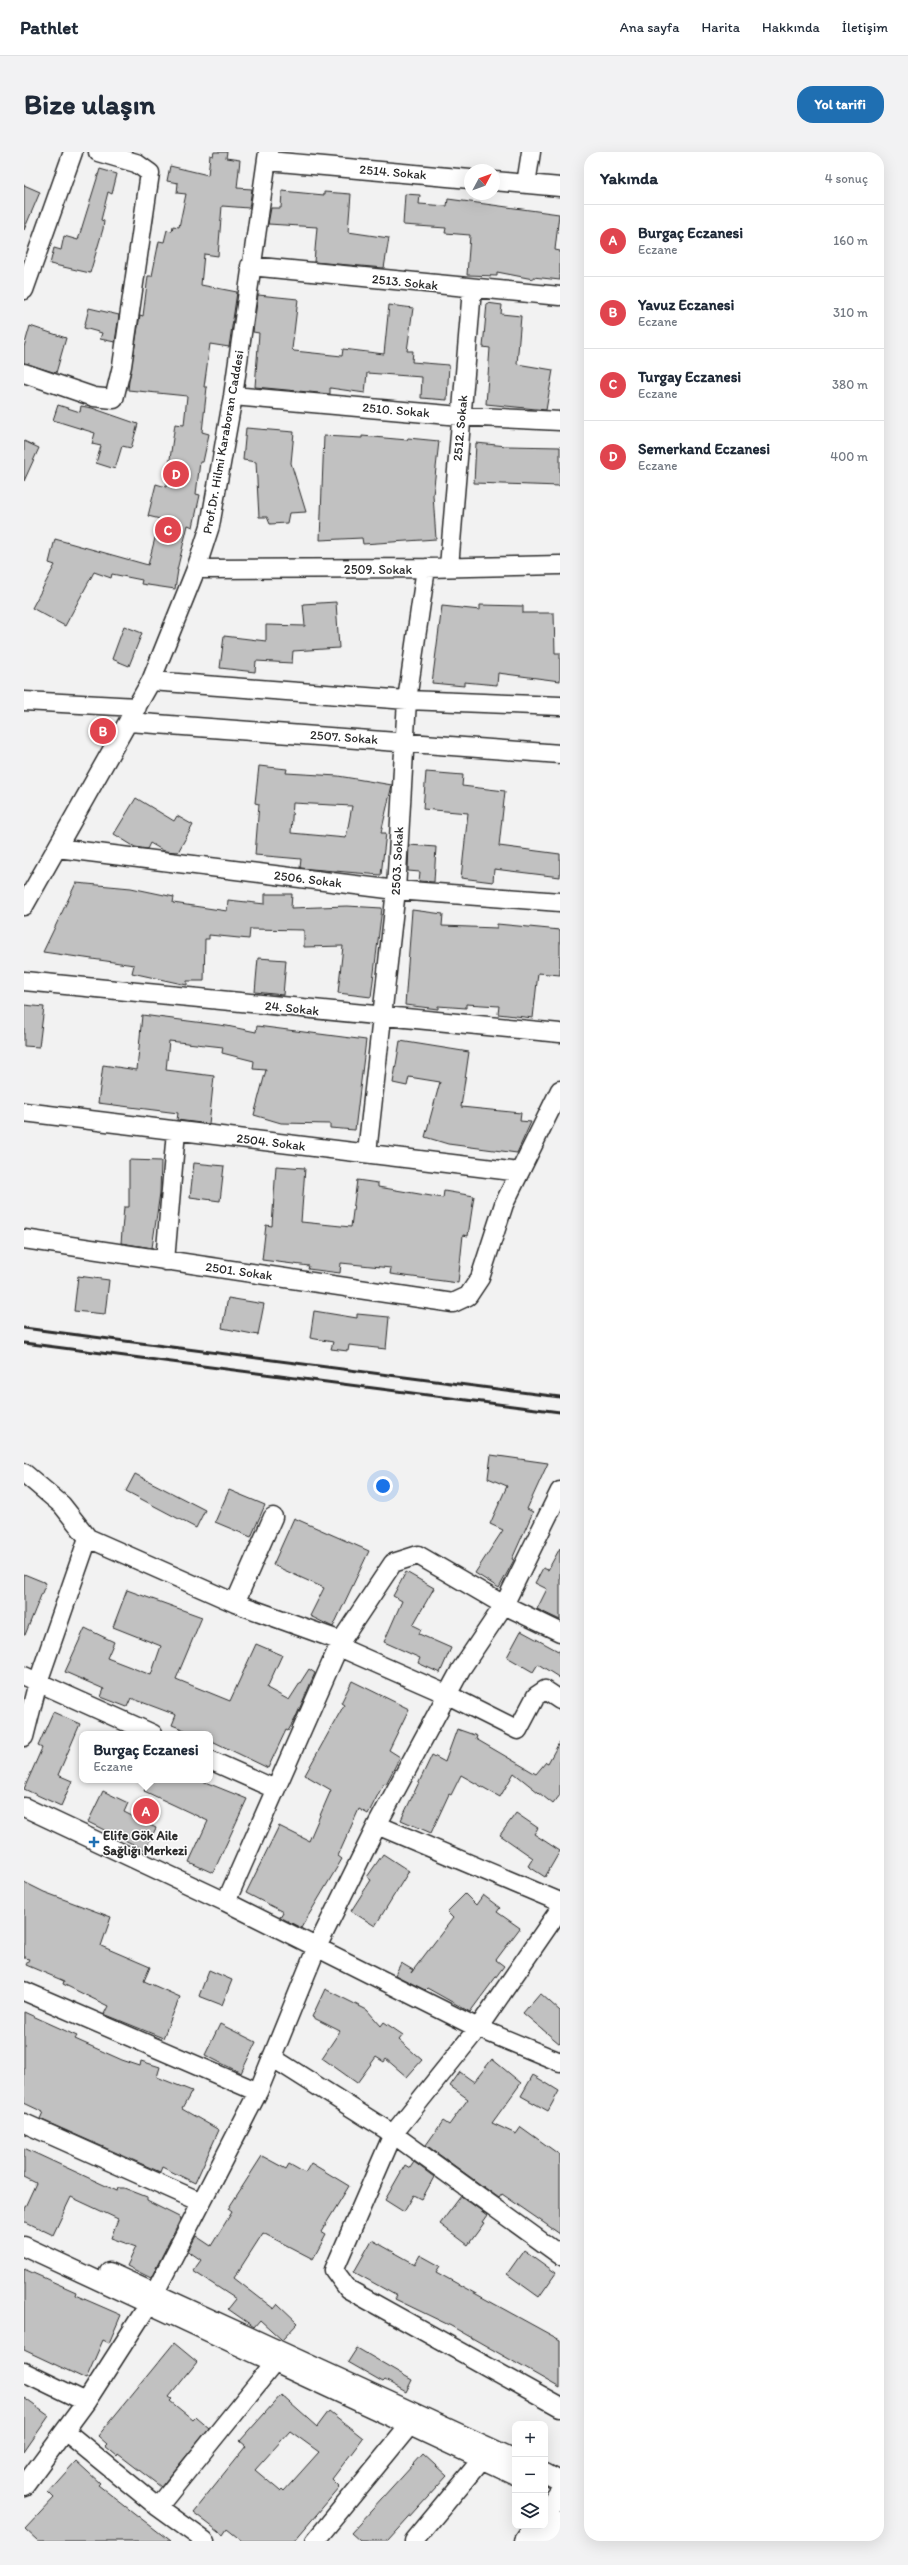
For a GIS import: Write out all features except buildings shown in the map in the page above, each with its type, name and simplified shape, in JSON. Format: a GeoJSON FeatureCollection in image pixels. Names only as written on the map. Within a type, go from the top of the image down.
{"type":"FeatureCollection","features":[{"type":"Feature","properties":{"kind":"main road"},"geometry":{"type":"LineString","coordinates":[[548,2508],[557,2491]]}},
{"type":"Feature","properties":{"kind":"main road"},"geometry":{"type":"LineString","coordinates":[[547,2541],[560,2524]]}},
{"type":"Feature","properties":{"kind":"main road"},"geometry":{"type":"LineString","coordinates":[[526,2541],[534,2529]]}},
{"type":"Feature","properties":{"kind":"street"},"geometry":{"type":"LineString","coordinates":[[24,290],[73,152]]}},
{"type":"Feature","properties":{"kind":"street"},"geometry":{"type":"LineString","coordinates":[[24,373],[94,397],[114,399],[122,366],[150,173],[136,163],[98,152]]}},
{"type":"Feature","properties":{"kind":"street"},"geometry":{"type":"LineString","coordinates":[[526,184],[531,152]]}},
{"type":"Feature","properties":{"kind":"street","name":"2514. Sokak"},"geometry":{"type":"LineString","coordinates":[[268,157],[464,178]]}},
{"type":"Feature","properties":{"kind":"street","name":"Prof.Dr. Hilmi Karaboran Caddesi"},"geometry":{"type":"LineString","coordinates":[[24,906],[151,681],[196,570],[210,526],[233,396],[250,266],[268,157]]}},
{"type":"Feature","properties":{"kind":"street"},"geometry":{"type":"LineString","coordinates":[[500,182],[560,187]]}},
{"type":"Feature","properties":{"kind":"street","name":"2513. Sokak"},"geometry":{"type":"LineString","coordinates":[[250,266],[472,289],[560,296]]}},
{"type":"Feature","properties":{"kind":"street","name":"2512. Sokak"},"geometry":{"type":"LineString","coordinates":[[449,567],[460,416],[472,289]]}},
{"type":"Feature","properties":{"kind":"street","name":"2510. Sokak"},"geometry":{"type":"LineString","coordinates":[[233,396],[460,416],[560,421]]}},
{"type":"Feature","properties":{"kind":"street","name":"2509. Sokak"},"geometry":{"type":"LineString","coordinates":[[196,570],[560,565]]}},
{"type":"Feature","properties":{"kind":"street","name":"2503. Sokak"},"geometry":{"type":"LineString","coordinates":[[368,1153],[396,890],[403,741],[407,700],[426,568]]}},
{"type":"Feature","properties":{"kind":"street"},"geometry":{"type":"LineString","coordinates":[[151,681],[407,700],[560,706]]}},
{"type":"Feature","properties":{"kind":"street","name":"2507. Sokak"},"geometry":{"type":"LineString","coordinates":[[24,701],[133,715],[403,741],[560,754]]}},
{"type":"Feature","properties":{"kind":"street","name":"2506. Sokak"},"geometry":{"type":"LineString","coordinates":[[57,848],[396,890],[560,902]]}},
{"type":"Feature","properties":{"kind":"street","name":"24. Sokak"},"geometry":{"type":"LineString","coordinates":[[24,981],[560,1033]]}},
{"type":"Feature","properties":{"kind":"street"},"geometry":{"type":"LineString","coordinates":[[519,1172],[560,1090]]}},
{"type":"Feature","properties":{"kind":"street","name":"2504. Sokak"},"geometry":{"type":"LineString","coordinates":[[24,1112],[519,1172]]}},
{"type":"Feature","properties":{"kind":"street"},"geometry":{"type":"LineString","coordinates":[[165,1261],[176,1131]]}},
{"type":"Feature","properties":{"kind":"street","name":"2501. Sokak"},"geometry":{"type":"LineString","coordinates":[[24,1239],[454,1303],[468,1296],[480,1278],[504,1204],[519,1172]]}},
{"type":"Feature","properties":{"kind":"street"},"geometry":{"type":"LineString","coordinates":[[24,1473],[62,1505],[88,1538],[235,1603],[340,1644],[518,1730],[536,1696],[545,1690],[560,1700]]}},
{"type":"Feature","properties":{"kind":"street"},"geometry":{"type":"LineString","coordinates":[[24,2486],[86,2402],[152,2299],[258,2092],[316,1949],[377,1825],[446,1694],[504,1606],[560,1491]]}},
{"type":"Feature","properties":{"kind":"street"},"geometry":{"type":"LineString","coordinates":[[235,1603],[273,1517]]}},
{"type":"Feature","properties":{"kind":"street"},"geometry":{"type":"LineString","coordinates":[[24,1737],[31,1679],[88,1538]]}},
{"type":"Feature","properties":{"kind":"street"},"geometry":{"type":"LineString","coordinates":[[226,1902],[340,1644],[393,1563],[418,1555],[504,1606],[560,1632]]}},
{"type":"Feature","properties":{"kind":"street"},"geometry":{"type":"LineString","coordinates":[[31,1679],[146,1731]]}},
{"type":"Feature","properties":{"kind":"street"},"geometry":{"type":"LineString","coordinates":[[213,1761],[275,1789]]}},
{"type":"Feature","properties":{"kind":"street"},"geometry":{"type":"LineString","coordinates":[[24,1807],[226,1902],[316,1949],[478,2028],[560,2062]]}},
{"type":"Feature","properties":{"kind":"street"},"geometry":{"type":"LineString","coordinates":[[377,1825],[560,1902]]}},
{"type":"Feature","properties":{"kind":"street"},"geometry":{"type":"LineString","coordinates":[[560,1909],[478,2028],[393,2134],[334,2270],[348,2289],[560,2407]]}},
{"type":"Feature","properties":{"kind":"street"},"geometry":{"type":"LineString","coordinates":[[24,1991],[258,2092]]}},
{"type":"Feature","properties":{"kind":"street"},"geometry":{"type":"LineString","coordinates":[[273,2058],[393,2134],[560,2255]]}},
{"type":"Feature","properties":{"kind":"street"},"geometry":{"type":"LineString","coordinates":[[24,2123],[201,2202]]}},
{"type":"Feature","properties":{"kind":"street"},"geometry":{"type":"LineString","coordinates":[[24,2234],[275,2362],[512,2474]]}},
{"type":"Feature","properties":{"kind":"street"},"geometry":{"type":"LineString","coordinates":[[24,2246],[152,2299],[512,2458]]}},
{"type":"Feature","properties":{"kind":"street"},"geometry":{"type":"LineString","coordinates":[[158,2507],[275,2362]]}},
{"type":"Feature","properties":{"kind":"street"},"geometry":{"type":"LineString","coordinates":[[24,2372],[86,2402]]}},
{"type":"Feature","properties":{"kind":"street"},"geometry":{"type":"LineString","coordinates":[[315,2541],[410,2425]]}},
{"type":"Feature","properties":{"kind":"street"},"geometry":{"type":"LineString","coordinates":[[65,2431],[158,2507],[205,2541]]}},
{"type":"Feature","properties":{"kind":"street"},"geometry":{"type":"LineString","coordinates":[[414,2541],[482,2460]]}},
{"type":"Feature","properties":{"kind":"street"},"geometry":{"type":"LineString","coordinates":[[548,2478],[557,2491]]}},
{"type":"Feature","properties":{"kind":"railway"},"geometry":{"type":"LineString","coordinates":[[24,1328],[560,1397]]}},
{"type":"Feature","properties":{"kind":"railway"},"geometry":{"type":"LineString","coordinates":[[24,1343],[560,1412]]}},
{"type":"Feature","properties":{"kind":"place","name":"Semerkand Eczanesi"},"geometry":{"type":"Point","coordinates":[176,474]}},
{"type":"Feature","properties":{"kind":"place","name":"Turgay Eczanesi"},"geometry":{"type":"Point","coordinates":[168,530]}},
{"type":"Feature","properties":{"kind":"place","name":"Yavuz Eczanesi"},"geometry":{"type":"Point","coordinates":[103,731]}},
{"type":"Feature","properties":{"kind":"place","name":"Burgaç Eczanesi"},"geometry":{"type":"Point","coordinates":[146,1811]}},
{"type":"Feature","properties":{"kind":"place","name":"Elife Gök Aile Sağlığı Merkezi"},"geometry":{"type":"Point","coordinates":[94,1842]}}]}
